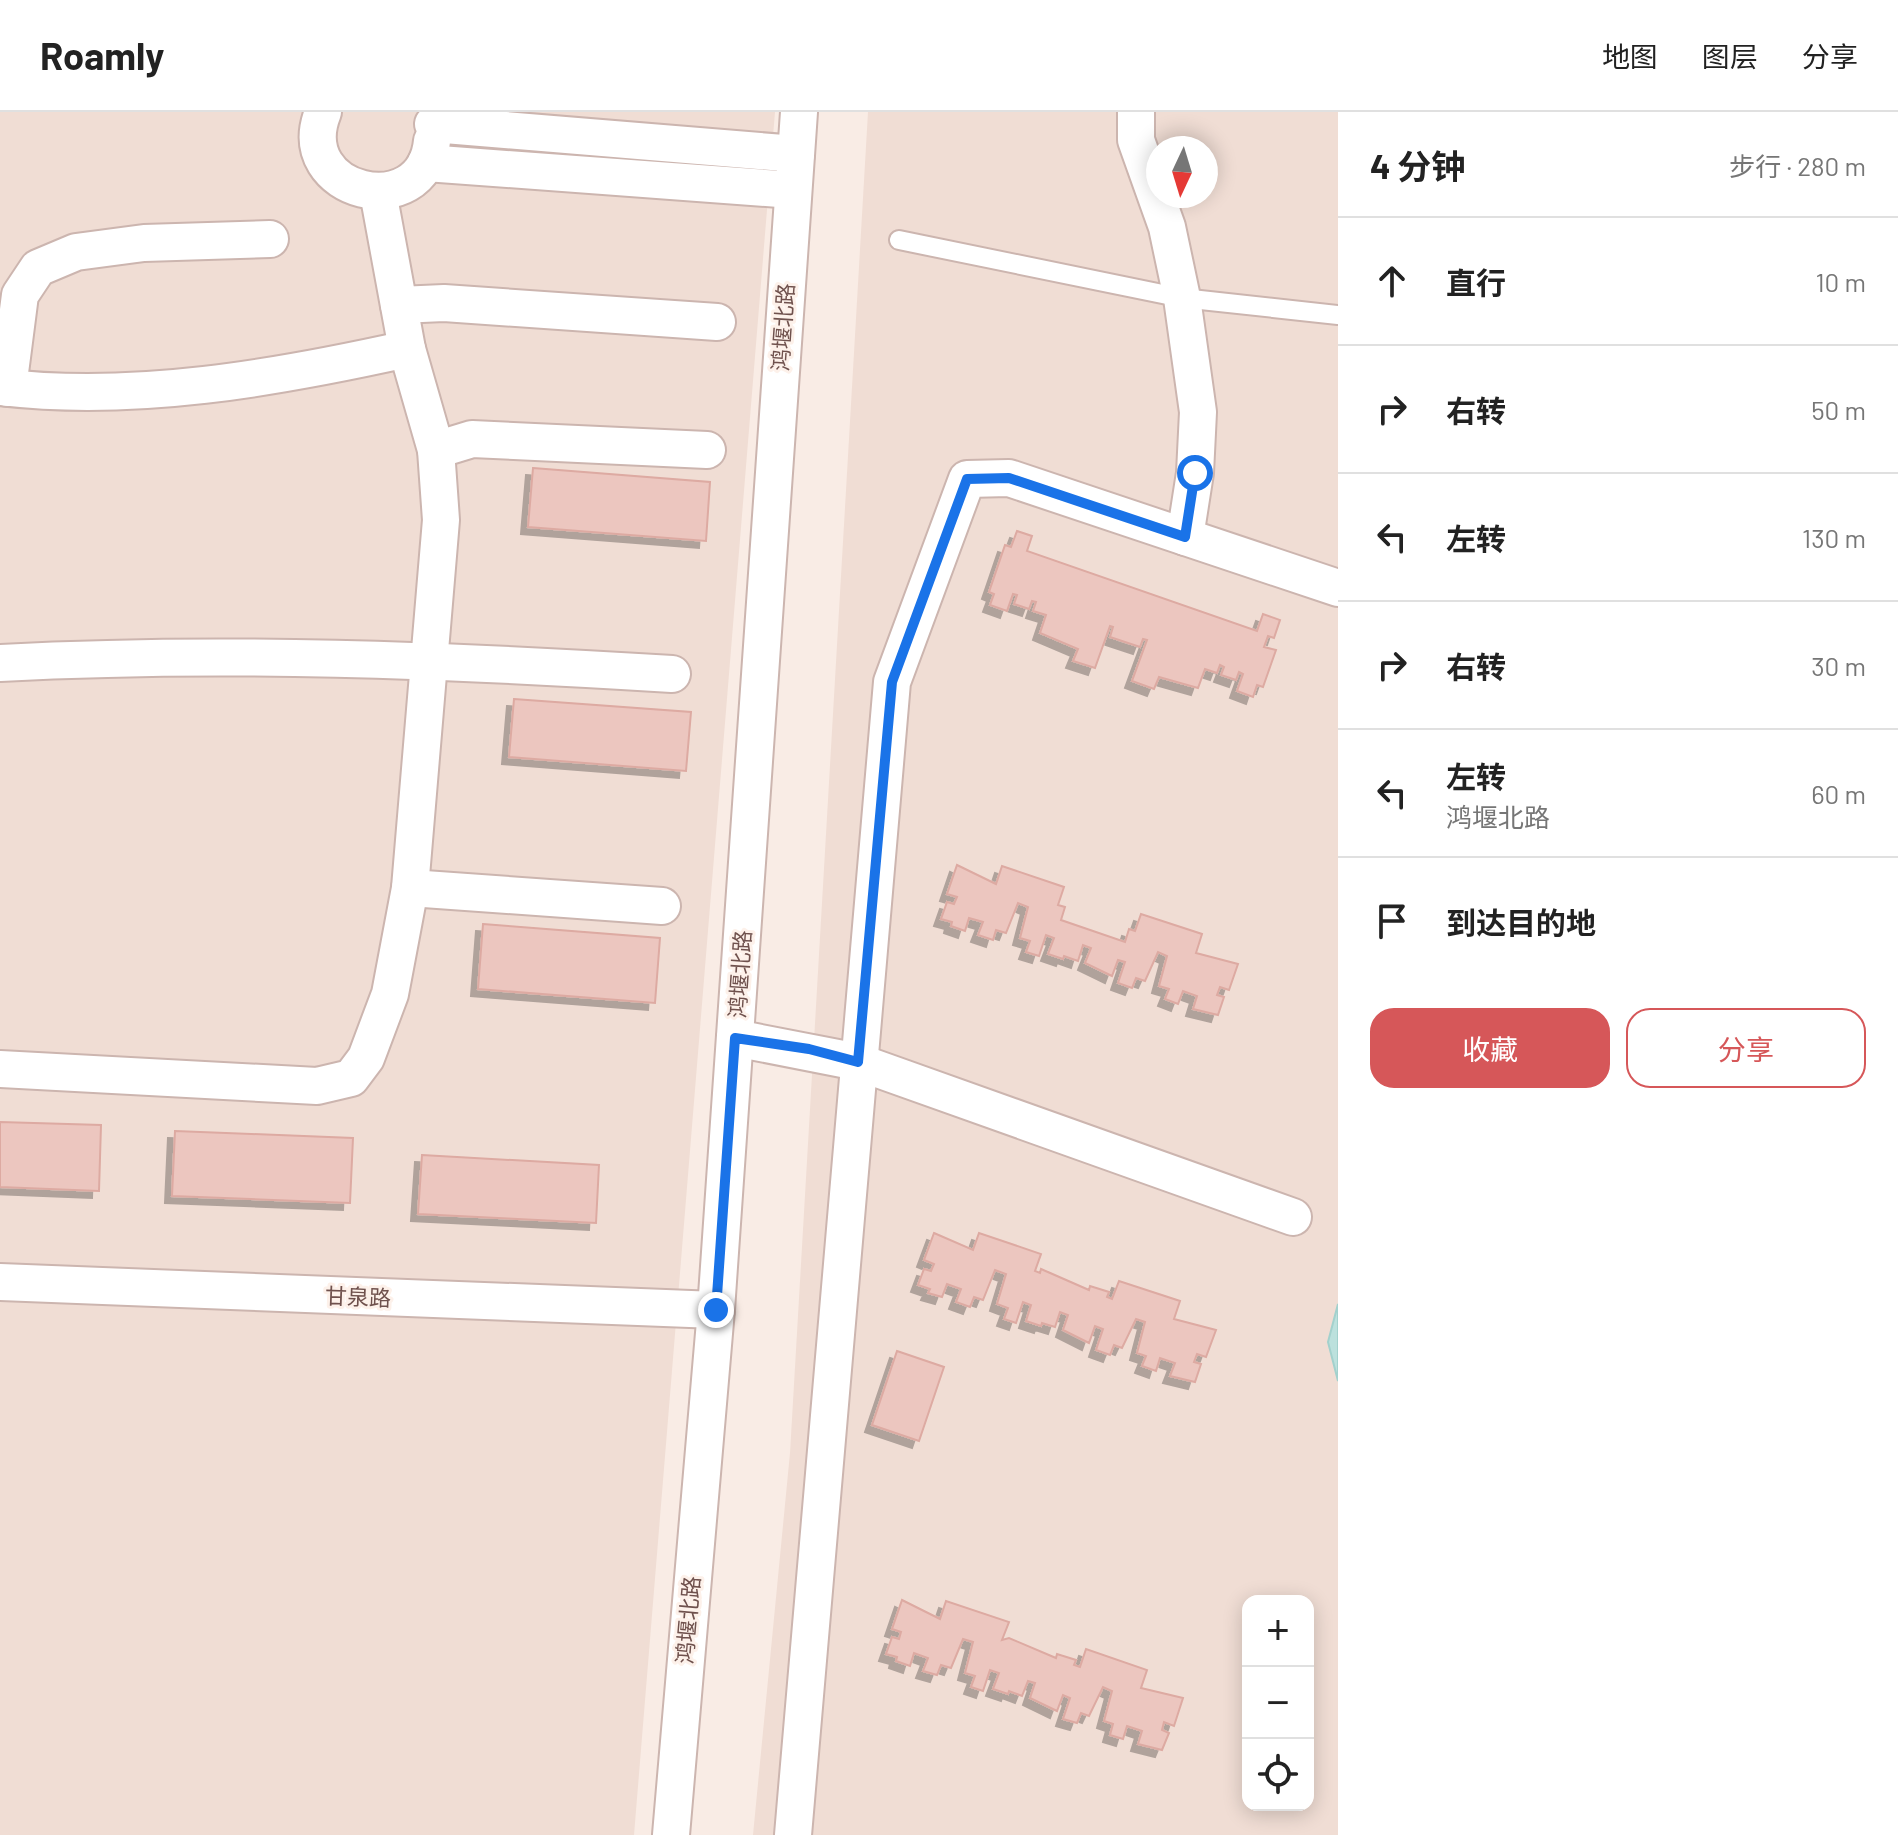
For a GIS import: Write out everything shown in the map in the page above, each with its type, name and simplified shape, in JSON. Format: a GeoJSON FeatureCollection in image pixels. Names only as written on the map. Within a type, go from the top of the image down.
{"type":"FeatureCollection","features":[{"type":"Feature","properties":{"kind":"street"},"geometry":{"type":"LineString","coordinates":[[323,112],[318,134],[320,152],[329,169],[342,182],[359,190],[378,192],[405,183],[426,163],[432,146],[430,118],[796,154]]}},
{"type":"Feature","properties":{"kind":"street","name":"鸿堰北路"},"geometry":{"type":"LineString","coordinates":[[671,1835],[716,1310],[799,112]]}},
{"type":"Feature","properties":{"kind":"street"},"geometry":{"type":"LineString","coordinates":[[1136,112],[1136,140],[1167,227],[1182,298],[1198,412],[1195,473],[1185,537]]}},
{"type":"Feature","properties":{"kind":"street"},"geometry":{"type":"LineString","coordinates":[[426,163],[793,190]]}},
{"type":"Feature","properties":{"kind":"street"},"geometry":{"type":"LineString","coordinates":[[0,1069],[317,1086],[351,1078],[366,1058],[390,994],[410,888],[441,520],[436,450],[407,349],[378,192]]}},
{"type":"Feature","properties":{"kind":"street"},"geometry":{"type":"LineString","coordinates":[[270,239],[144,243],[76,252],[38,268],[20,295],[4,388],[33,391],[160,388],[319,368],[407,349]]}},
{"type":"Feature","properties":{"kind":"street"},"geometry":{"type":"LineString","coordinates":[[399,305],[444,303],[717,322]]}},
{"type":"Feature","properties":{"kind":"street"},"geometry":{"type":"LineString","coordinates":[[436,450],[472,439],[707,450]]}},
{"type":"Feature","properties":{"kind":"street"},"geometry":{"type":"LineString","coordinates":[[793,1835],[892,682],[967,479],[1009,478],[1338,588]]}},
{"type":"Feature","properties":{"kind":"street"},"geometry":{"type":"LineString","coordinates":[[0,663],[116,656],[428,659],[672,674]]}},
{"type":"Feature","properties":{"kind":"street"},"geometry":{"type":"LineString","coordinates":[[410,888],[662,906]]}},
{"type":"Feature","properties":{"kind":"street"},"geometry":{"type":"LineString","coordinates":[[735,1038],[809,1049],[858,1062],[1293,1217]]}},
{"type":"Feature","properties":{"kind":"street","name":"甘泉路"},"geometry":{"type":"LineString","coordinates":[[0,1282],[716,1310]]}},
{"type":"Feature","properties":{"kind":"lane"},"geometry":{"type":"LineString","coordinates":[[899,240],[1182,298],[1338,315]]}},
{"type":"Feature","properties":{"kind":"shaded area"},"geometry":{"type":"Polygon","coordinates":[[[0,112],[775,112],[634,1835],[0,1835],[0,112]]]}},
{"type":"Feature","properties":{"kind":"shaded area"},"geometry":{"type":"Polygon","coordinates":[[[868,112],[1338,112],[1338,1835],[753,1835],[790,1453],[868,112]]]}},
{"type":"Feature","properties":{"kind":"water"},"geometry":{"type":"Polygon","coordinates":[[[1338,1304],[1338,1381],[1328,1342],[1338,1304]]]}},
{"type":"Feature","properties":{"kind":"building"},"geometry":{"type":"Polygon","coordinates":[[[533,468],[710,482],[706,541],[528,527],[533,468]]]}},
{"type":"Feature","properties":{"kind":"building"},"geometry":{"type":"Polygon","coordinates":[[[1017,531],[1032,536],[1027,551],[1257,631],[1263,614],[1280,620],[1274,638],[1268,636],[1264,647],[1276,650],[1263,687],[1257,685],[1253,697],[1237,691],[1243,674],[1239,672],[1236,680],[1221,675],[1224,667],[1220,665],[1217,673],[1205,669],[1198,688],[1159,677],[1154,689],[1132,681],[1147,640],[1143,639],[1140,647],[1110,637],[1113,627],[1110,626],[1095,668],[1073,661],[1078,649],[1040,633],[1046,615],[1033,611],[1036,602],[1032,601],[1029,609],[1014,604],[1017,595],[1013,594],[1007,611],[990,605],[994,594],[989,592],[1005,545],[1011,547],[1017,531]]]}},
{"type":"Feature","properties":{"kind":"building"},"geometry":{"type":"Polygon","coordinates":[[[514,699],[691,712],[686,771],[509,757],[514,699]]]}},
{"type":"Feature","properties":{"kind":"building"},"geometry":{"type":"Polygon","coordinates":[[[957,865],[996,884],[1002,866],[1064,887],[1058,905],[1065,907],[1061,920],[1125,942],[1129,929],[1135,931],[1141,914],[1202,934],[1196,953],[1238,964],[1229,990],[1220,987],[1217,995],[1224,997],[1218,1015],[1193,1009],[1197,996],[1183,991],[1178,1004],[1165,999],[1169,989],[1159,986],[1167,956],[1158,952],[1145,981],[1136,978],[1132,988],[1118,983],[1125,962],[1118,960],[1112,976],[1085,963],[1091,948],[1083,945],[1078,961],[1048,954],[1054,938],[1046,935],[1039,956],[1026,952],[1030,941],[1020,938],[1028,907],[1018,903],[1006,933],[996,930],[993,940],[978,935],[983,922],[969,918],[965,931],[951,926],[952,922],[941,919],[947,902],[954,904],[957,897],[947,894],[957,865]]]}},
{"type":"Feature","properties":{"kind":"building"},"geometry":{"type":"Polygon","coordinates":[[[483,924],[660,938],[655,1003],[478,989],[483,924]]]}},
{"type":"Feature","properties":{"kind":"building"},"geometry":{"type":"Polygon","coordinates":[[[0,1122],[101,1125],[99,1191],[0,1187],[0,1122]]]}},
{"type":"Feature","properties":{"kind":"building"},"geometry":{"type":"Polygon","coordinates":[[[175,1131],[353,1138],[350,1203],[172,1196],[175,1131]]]}},
{"type":"Feature","properties":{"kind":"building"},"geometry":{"type":"Polygon","coordinates":[[[422,1155],[599,1165],[596,1223],[418,1214],[422,1155]]]}},
{"type":"Feature","properties":{"kind":"building"},"geometry":{"type":"Polygon","coordinates":[[[934,1233],[973,1250],[979,1233],[1041,1254],[1035,1271],[1040,1273],[1041,1269],[1089,1290],[1090,1286],[1109,1292],[1107,1297],[1112,1299],[1119,1281],[1180,1301],[1174,1319],[1216,1330],[1206,1357],[1197,1354],[1194,1362],[1201,1364],[1195,1382],[1170,1376],[1175,1363],[1160,1358],[1156,1371],[1142,1366],[1146,1356],[1137,1353],[1145,1322],[1136,1319],[1122,1348],[1114,1345],[1110,1355],[1096,1350],[1103,1329],[1095,1326],[1089,1343],[1063,1330],[1068,1315],[1060,1312],[1055,1327],[1042,1323],[1041,1326],[1026,1321],[1031,1305],[1023,1302],[1016,1323],[1004,1319],[1008,1308],[997,1304],[1006,1274],[995,1270],[983,1300],[974,1297],[970,1307],[956,1302],[961,1289],[947,1284],[942,1297],[928,1293],[930,1289],[918,1285],[924,1269],[931,1271],[934,1264],[924,1260],[934,1233]]]}},
{"type":"Feature","properties":{"kind":"building"},"geometry":{"type":"Polygon","coordinates":[[[897,1351],[944,1367],[919,1441],[872,1425],[897,1351]]]}},
{"type":"Feature","properties":{"kind":"building"},"geometry":{"type":"Polygon","coordinates":[[[902,1600],[940,1619],[946,1601],[1009,1622],[1002,1640],[1009,1638],[1056,1658],[1057,1654],[1076,1660],[1074,1665],[1080,1667],[1086,1649],[1147,1670],[1141,1688],[1183,1698],[1174,1726],[1164,1722],[1162,1730],[1169,1733],[1162,1750],[1138,1744],[1142,1731],[1127,1726],[1123,1739],[1110,1735],[1113,1724],[1104,1721],[1112,1691],[1103,1687],[1089,1716],[1081,1713],[1077,1723],[1063,1719],[1070,1698],[1063,1695],[1057,1711],[1030,1698],[1035,1683],[1028,1681],[1022,1696],[1009,1691],[1008,1694],[993,1689],[999,1673],[990,1670],[983,1691],[971,1687],[975,1676],[965,1673],[973,1642],[963,1639],[951,1668],[941,1665],[937,1675],[923,1671],[928,1658],[914,1653],[910,1666],[896,1661],[897,1657],[886,1654],[892,1637],[899,1639],[901,1632],[892,1629],[902,1600]]]}},
{"type":"Feature","properties":{"kind":"route"},"geometry":{"type":"LineString","coordinates":[[716,1310],[735,1038],[809,1049],[858,1062],[892,682],[967,479],[1009,478],[1185,537],[1195,473]]}}]}
